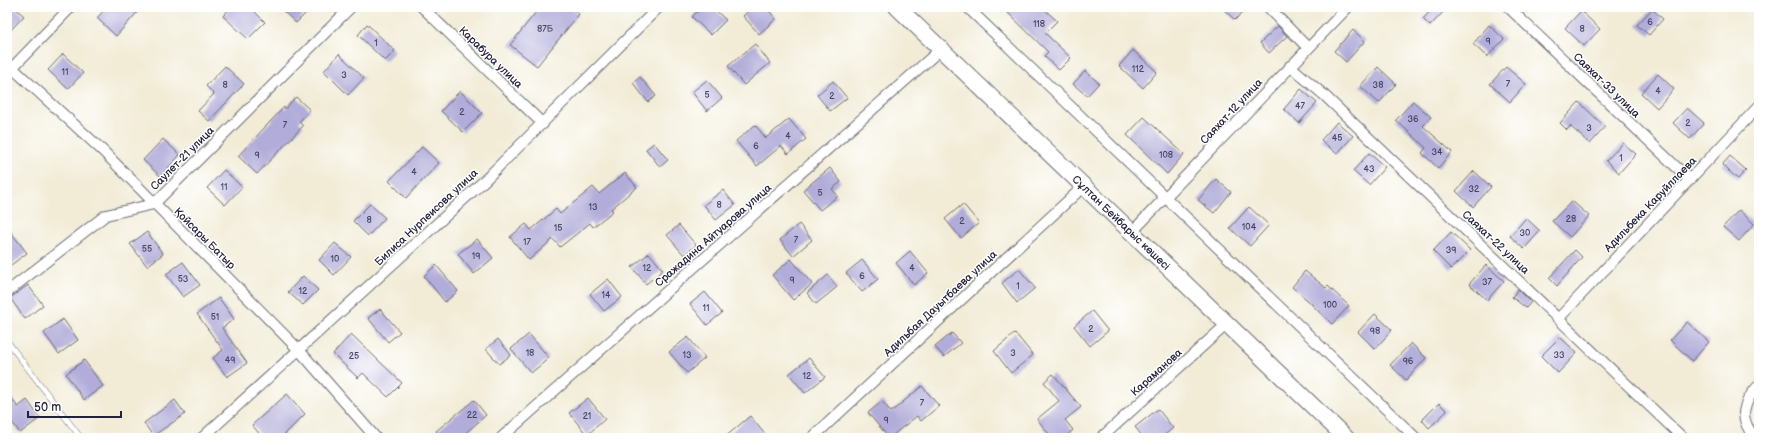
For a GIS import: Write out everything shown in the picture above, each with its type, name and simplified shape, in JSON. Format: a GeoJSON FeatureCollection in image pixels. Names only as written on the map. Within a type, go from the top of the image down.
{"type":"FeatureCollection","features":[{"type":"Feature","properties":{"kind":"main road","name":"Сұлтан Бейбарыс көшесі"},"geometry":{"type":"LineString","coordinates":[[897,7],[1346,438]]}},
{"type":"Feature","properties":{"kind":"street"},"geometry":{"type":"LineString","coordinates":[[10,65],[71,7]]}},
{"type":"Feature","properties":{"kind":"street","name":"Саулет-21 улица"},"geometry":{"type":"LineString","coordinates":[[7,292],[106,215],[154,204],[351,7]]}},
{"type":"Feature","properties":{"kind":"street","name":"Карабура улица"},"geometry":{"type":"LineString","coordinates":[[422,7],[543,124]]}},
{"type":"Feature","properties":{"kind":"street","name":"Билиса Нурпеисова улица"},"geometry":{"type":"LineString","coordinates":[[202,438],[485,180],[659,7]]}},
{"type":"Feature","properties":{"kind":"street"},"geometry":{"type":"LineString","coordinates":[[967,7],[1416,438]]}},
{"type":"Feature","properties":{"kind":"street"},"geometry":{"type":"LineString","coordinates":[[1268,7],[1308,48]]}},
{"type":"Feature","properties":{"kind":"street","name":"Саяхат-12 улица"},"geometry":{"type":"LineString","coordinates":[[1132,232],[1348,7]]}},
{"type":"Feature","properties":{"kind":"street","name":"Саяхат-33 улица"},"geometry":{"type":"LineString","coordinates":[[1508,7],[1690,180]]}},
{"type":"Feature","properties":{"kind":"street","name":"Сражадина Айтуарова улица"},"geometry":{"type":"LineString","coordinates":[[501,438],[941,50]]}},
{"type":"Feature","properties":{"kind":"street","name":"Қойсары Батыр"},"geometry":{"type":"LineString","coordinates":[[10,65],[103,151],[299,350],[376,438]]}},
{"type":"Feature","properties":{"kind":"street","name":"Саяхат-22 улица"},"geometry":{"type":"LineString","coordinates":[[1290,66],[1324,95],[1684,438]]}},
{"type":"Feature","properties":{"kind":"street","name":"Адильбека Каруйллаева"},"geometry":{"type":"LineString","coordinates":[[1559,318],[1759,106]]}},
{"type":"Feature","properties":{"kind":"street","name":"Адильбая Дауытбаева улица"},"geometry":{"type":"LineString","coordinates":[[812,438],[1084,186]]}},
{"type":"Feature","properties":{"kind":"street","name":"Караманова"},"geometry":{"type":"LineString","coordinates":[[1102,438],[1227,324]]}},
{"type":"Feature","properties":{"kind":"street"},"geometry":{"type":"LineString","coordinates":[[1755,438],[1748,430],[1744,417],[1744,404],[1759,385]]}},
{"type":"Feature","properties":{"kind":"lane"},"geometry":{"type":"LineString","coordinates":[[7,341],[81,438]]}},
{"type":"Feature","properties":{"kind":"building"},"geometry":{"type":"Polygon","coordinates":[[[7,7],[14,7],[24,16],[7,34],[7,7]]]}},
{"type":"Feature","properties":{"kind":"building"},"geometry":{"type":"Polygon","coordinates":[[[107,7],[142,7],[116,36],[97,18],[107,7]]]}},
{"type":"Feature","properties":{"kind":"building"},"geometry":{"type":"Polygon","coordinates":[[[231,7],[250,7],[265,22],[248,39],[223,16],[231,7]]]}},
{"type":"Feature","properties":{"kind":"building"},"geometry":{"type":"Polygon","coordinates":[[[279,7],[312,7],[296,23],[279,7]]]}},
{"type":"Feature","properties":{"kind":"building"},"geometry":{"type":"Polygon","coordinates":[[[540,7],[570,7],[579,14],[537,66],[510,45],[540,7]]]}},
{"type":"Feature","properties":{"kind":"building"},"geometry":{"type":"Polygon","coordinates":[[[701,7],[712,7],[726,20],[711,35],[692,17],[701,7]]]}},
{"type":"Feature","properties":{"kind":"building"},"geometry":{"type":"Polygon","coordinates":[[[753,7],[766,7],[776,19],[759,34],[743,16],[753,7]]]}},
{"type":"Feature","properties":{"kind":"building"},"geometry":{"type":"Polygon","coordinates":[[[1002,7],[1042,7],[1057,21],[1045,33],[1071,58],[1059,70],[1044,56],[1048,52],[1002,7]]]}},
{"type":"Feature","properties":{"kind":"building"},"geometry":{"type":"Polygon","coordinates":[[[1221,7],[1247,7],[1235,20],[1221,7]]]}},
{"type":"Feature","properties":{"kind":"building"},"geometry":{"type":"Polygon","coordinates":[[[1434,7],[1448,7],[1430,26],[1423,19],[1434,7]]]}},
{"type":"Feature","properties":{"kind":"building"},"geometry":{"type":"Polygon","coordinates":[[[1652,9],[1663,19],[1649,35],[1637,25],[1652,9]]]}},
{"type":"Feature","properties":{"kind":"building"},"geometry":{"type":"Polygon","coordinates":[[[1581,11],[1600,29],[1584,46],[1565,28],[1581,11]]]}},
{"type":"Feature","properties":{"kind":"building"},"geometry":{"type":"Polygon","coordinates":[[[367,24],[395,51],[385,61],[358,35],[367,24]]]}},
{"type":"Feature","properties":{"kind":"building"},"geometry":{"type":"Polygon","coordinates":[[[1489,25],[1504,39],[1487,57],[1473,44],[1489,25]]]}},
{"type":"Feature","properties":{"kind":"building"},"geometry":{"type":"Polygon","coordinates":[[[1278,26],[1287,36],[1269,53],[1260,43],[1278,26]]]}},
{"type":"Feature","properties":{"kind":"building"},"geometry":{"type":"Polygon","coordinates":[[[1353,30],[1365,41],[1346,62],[1334,51],[1353,30]]]}},
{"type":"Feature","properties":{"kind":"building"},"geometry":{"type":"Polygon","coordinates":[[[755,44],[770,63],[744,85],[728,66],[755,44]]]}},
{"type":"Feature","properties":{"kind":"building"},"geometry":{"type":"Polygon","coordinates":[[[1133,50],[1157,72],[1143,88],[1119,66],[1133,50]]]}},
{"type":"Feature","properties":{"kind":"building"},"geometry":{"type":"Polygon","coordinates":[[[63,54],[83,73],[68,89],[48,70],[63,54]]]}},
{"type":"Feature","properties":{"kind":"building"},"geometry":{"type":"Polygon","coordinates":[[[339,54],[364,78],[348,95],[324,71],[339,54]]]}},
{"type":"Feature","properties":{"kind":"building"},"geometry":{"type":"Polygon","coordinates":[[[225,66],[244,84],[209,121],[198,111],[214,94],[206,86],[225,66]]]}},
{"type":"Feature","properties":{"kind":"building"},"geometry":{"type":"Polygon","coordinates":[[[1378,67],[1396,84],[1379,103],[1360,86],[1378,67]]]}},
{"type":"Feature","properties":{"kind":"building"},"geometry":{"type":"Polygon","coordinates":[[[1506,67],[1526,84],[1510,102],[1490,84],[1506,67]]]}},
{"type":"Feature","properties":{"kind":"building"},"geometry":{"type":"Polygon","coordinates":[[[1085,71],[1099,83],[1087,96],[1073,84],[1085,71]]]}},
{"type":"Feature","properties":{"kind":"building"},"geometry":{"type":"Polygon","coordinates":[[[1658,74],[1674,89],[1657,108],[1641,93],[1658,74]]]}},
{"type":"Feature","properties":{"kind":"building"},"geometry":{"type":"Polygon","coordinates":[[[640,77],[656,96],[648,102],[633,83],[640,77]]]}},
{"type":"Feature","properties":{"kind":"building"},"geometry":{"type":"Polygon","coordinates":[[[707,80],[722,98],[707,111],[692,92],[707,80]]]}},
{"type":"Feature","properties":{"kind":"building"},"geometry":{"type":"Polygon","coordinates":[[[833,81],[847,98],[830,111],[817,95],[833,81]]]}},
{"type":"Feature","properties":{"kind":"building"},"geometry":{"type":"Polygon","coordinates":[[[1301,89],[1317,103],[1299,123],[1284,109],[1301,89]]]}},
{"type":"Feature","properties":{"kind":"building"},"geometry":{"type":"Polygon","coordinates":[[[460,91],[482,113],[463,132],[441,111],[460,91]]]}},
{"type":"Feature","properties":{"kind":"building"},"geometry":{"type":"Polygon","coordinates":[[[296,97],[310,110],[299,122],[303,126],[257,174],[238,156],[284,107],[285,109],[296,97]]]}},
{"type":"Feature","properties":{"kind":"building"},"geometry":{"type":"Polygon","coordinates":[[[1413,101],[1431,117],[1423,126],[1452,152],[1438,168],[1422,153],[1426,148],[1396,120],[1413,101]]]}},
{"type":"Feature","properties":{"kind":"building"},"geometry":{"type":"Polygon","coordinates":[[[1579,102],[1605,127],[1590,144],[1570,126],[1567,130],[1560,123],[1579,102]]]}},
{"type":"Feature","properties":{"kind":"building"},"geometry":{"type":"Polygon","coordinates":[[[1687,108],[1704,123],[1690,139],[1673,123],[1687,108]]]}},
{"type":"Feature","properties":{"kind":"building"},"geometry":{"type":"Polygon","coordinates":[[[1144,117],[1184,154],[1167,174],[1127,135],[1144,117]]]}},
{"type":"Feature","properties":{"kind":"building"},"geometry":{"type":"Polygon","coordinates":[[[789,119],[806,139],[788,154],[781,146],[757,166],[736,141],[755,125],[766,138],[789,119]]]}},
{"type":"Feature","properties":{"kind":"building"},"geometry":{"type":"Polygon","coordinates":[[[1337,122],[1353,136],[1337,154],[1321,140],[1337,122]]]}},
{"type":"Feature","properties":{"kind":"building"},"geometry":{"type":"Polygon","coordinates":[[[163,139],[180,155],[160,176],[143,160],[163,139]]]}},
{"type":"Feature","properties":{"kind":"building"},"geometry":{"type":"Polygon","coordinates":[[[654,143],[668,160],[660,167],[646,149],[654,143]]]}},
{"type":"Feature","properties":{"kind":"building"},"geometry":{"type":"Polygon","coordinates":[[[1623,143],[1636,154],[1619,173],[1606,161],[1623,143]]]}},
{"type":"Feature","properties":{"kind":"building"},"geometry":{"type":"Polygon","coordinates":[[[422,147],[439,163],[406,198],[389,181],[422,147]]]}},
{"type":"Feature","properties":{"kind":"building"},"geometry":{"type":"Polygon","coordinates":[[[1369,153],[1385,167],[1369,185],[1353,171],[1369,153]]]}},
{"type":"Feature","properties":{"kind":"building"},"geometry":{"type":"Polygon","coordinates":[[[1730,156],[1746,170],[1738,179],[1722,165],[1730,156]]]}},
{"type":"Feature","properties":{"kind":"building"},"geometry":{"type":"Polygon","coordinates":[[[830,168],[841,182],[832,189],[838,196],[820,210],[803,190],[830,168]]]}},
{"type":"Feature","properties":{"kind":"building"},"geometry":{"type":"Polygon","coordinates":[[[224,170],[242,187],[225,205],[207,188],[224,170]]]}},
{"type":"Feature","properties":{"kind":"building"},"geometry":{"type":"Polygon","coordinates":[[[1474,171],[1491,187],[1473,207],[1456,191],[1474,171]]]}},
{"type":"Feature","properties":{"kind":"building"},"geometry":{"type":"Polygon","coordinates":[[[625,173],[637,187],[611,209],[613,211],[593,227],[590,223],[560,247],[553,239],[529,260],[510,237],[526,224],[531,230],[556,209],[560,214],[593,187],[599,194],[625,173]]]}},
{"type":"Feature","properties":{"kind":"building"},"geometry":{"type":"Polygon","coordinates":[[[1216,179],[1231,192],[1214,213],[1198,200],[1216,179]]]}},
{"type":"Feature","properties":{"kind":"building"},"geometry":{"type":"Polygon","coordinates":[[[723,190],[735,205],[716,220],[704,205],[723,190]]]}},
{"type":"Feature","properties":{"kind":"building"},"geometry":{"type":"Polygon","coordinates":[[[1572,201],[1589,216],[1570,237],[1552,221],[1572,201]]]}},
{"type":"Feature","properties":{"kind":"building"},"geometry":{"type":"Polygon","coordinates":[[[370,204],[385,218],[368,236],[353,221],[370,204]]]}},
{"type":"Feature","properties":{"kind":"building"},"geometry":{"type":"Polygon","coordinates":[[[963,204],[979,223],[961,238],[945,219],[963,204]]]}},
{"type":"Feature","properties":{"kind":"building"},"geometry":{"type":"Polygon","coordinates":[[[1249,207],[1269,225],[1250,246],[1230,228],[1249,207]]]}},
{"type":"Feature","properties":{"kind":"building"},"geometry":{"type":"Polygon","coordinates":[[[1739,210],[1754,224],[1739,241],[1723,227],[1739,210]]]}},
{"type":"Feature","properties":{"kind":"building"},"geometry":{"type":"Polygon","coordinates":[[[1526,218],[1540,231],[1524,249],[1510,236],[1526,218]]]}},
{"type":"Feature","properties":{"kind":"building"},"geometry":{"type":"Polygon","coordinates":[[[799,224],[812,240],[793,256],[780,240],[799,224]]]}},
{"type":"Feature","properties":{"kind":"building"},"geometry":{"type":"Polygon","coordinates":[[[679,225],[696,245],[684,255],[667,235],[679,225]]]}},
{"type":"Feature","properties":{"kind":"building"},"geometry":{"type":"Polygon","coordinates":[[[7,227],[27,253],[7,268],[7,227]]]}},
{"type":"Feature","properties":{"kind":"building"},"geometry":{"type":"Polygon","coordinates":[[[147,232],[163,254],[147,266],[130,244],[147,232]]]}},
{"type":"Feature","properties":{"kind":"building"},"geometry":{"type":"Polygon","coordinates":[[[1451,232],[1470,250],[1451,269],[1433,251],[1451,232]]]}},
{"type":"Feature","properties":{"kind":"building"},"geometry":{"type":"Polygon","coordinates":[[[477,239],[493,258],[474,274],[458,254],[477,239]]]}},
{"type":"Feature","properties":{"kind":"building"},"geometry":{"type":"Polygon","coordinates":[[[335,243],[351,257],[334,275],[319,260],[335,243]]]}},
{"type":"Feature","properties":{"kind":"building"},"geometry":{"type":"Polygon","coordinates":[[[1575,250],[1582,257],[1557,286],[1549,278],[1575,250]]]}},
{"type":"Feature","properties":{"kind":"building"},"geometry":{"type":"Polygon","coordinates":[[[910,251],[928,273],[914,285],[896,263],[910,251]]]}},
{"type":"Feature","properties":{"kind":"building"},"geometry":{"type":"Polygon","coordinates":[[[649,253],[663,270],[646,284],[632,267],[649,253]]]}},
{"type":"Feature","properties":{"kind":"building"},"geometry":{"type":"Polygon","coordinates":[[[791,259],[812,284],[793,300],[772,275],[791,259]]]}},
{"type":"Feature","properties":{"kind":"building"},"geometry":{"type":"Polygon","coordinates":[[[862,260],[878,279],[862,292],[846,273],[862,260]]]}},
{"type":"Feature","properties":{"kind":"building"},"geometry":{"type":"Polygon","coordinates":[[[183,262],[200,285],[183,297],[166,274],[183,262]]]}},
{"type":"Feature","properties":{"kind":"building"},"geometry":{"type":"Polygon","coordinates":[[[436,265],[458,291],[445,302],[424,276],[436,265]]]}},
{"type":"Feature","properties":{"kind":"building"},"geometry":{"type":"Polygon","coordinates":[[[1486,265],[1504,281],[1487,300],[1469,284],[1486,265]]]}},
{"type":"Feature","properties":{"kind":"building"},"geometry":{"type":"Polygon","coordinates":[[[1019,269],[1035,288],[1017,303],[1002,283],[1019,269]]]}},
{"type":"Feature","properties":{"kind":"building"},"geometry":{"type":"Polygon","coordinates":[[[1305,271],[1326,288],[1328,286],[1349,306],[1332,324],[1292,287],[1305,271]]]}},
{"type":"Feature","properties":{"kind":"building"},"geometry":{"type":"Polygon","coordinates":[[[828,275],[837,287],[816,304],[807,293],[828,275]]]}},
{"type":"Feature","properties":{"kind":"building"},"geometry":{"type":"Polygon","coordinates":[[[303,276],[318,290],[303,305],[288,292],[303,276]]]}},
{"type":"Feature","properties":{"kind":"building"},"geometry":{"type":"Polygon","coordinates":[[[608,279],[622,297],[604,311],[590,294],[608,279]]]}},
{"type":"Feature","properties":{"kind":"building"},"geometry":{"type":"Polygon","coordinates":[[[28,285],[43,305],[25,319],[10,298],[28,285]]]}},
{"type":"Feature","properties":{"kind":"building"},"geometry":{"type":"Polygon","coordinates":[[[1518,289],[1531,302],[1526,308],[1512,297],[1518,289]]]}},
{"type":"Feature","properties":{"kind":"building"},"geometry":{"type":"Polygon","coordinates":[[[705,292],[722,313],[707,325],[690,304],[705,292]]]}},
{"type":"Feature","properties":{"kind":"building"},"geometry":{"type":"Polygon","coordinates":[[[219,298],[234,319],[222,328],[247,363],[227,377],[213,358],[223,350],[197,314],[219,298]]]}},
{"type":"Feature","properties":{"kind":"building"},"geometry":{"type":"Polygon","coordinates":[[[380,309],[400,332],[388,342],[368,318],[380,309]]]}},
{"type":"Feature","properties":{"kind":"building"},"geometry":{"type":"Polygon","coordinates":[[[1092,311],[1108,331],[1090,346],[1074,326],[1092,311]]]}},
{"type":"Feature","properties":{"kind":"building"},"geometry":{"type":"Polygon","coordinates":[[[1375,314],[1392,330],[1375,349],[1358,332],[1375,314]]]}},
{"type":"Feature","properties":{"kind":"building"},"geometry":{"type":"Polygon","coordinates":[[[63,319],[78,340],[59,354],[44,333],[63,319]]]}},
{"type":"Feature","properties":{"kind":"building"},"geometry":{"type":"Polygon","coordinates":[[[1687,322],[1709,342],[1692,361],[1670,340],[1687,322]]]}},
{"type":"Feature","properties":{"kind":"building"},"geometry":{"type":"Polygon","coordinates":[[[952,333],[961,343],[944,357],[935,347],[952,333]]]}},
{"type":"Feature","properties":{"kind":"building"},"geometry":{"type":"Polygon","coordinates":[[[1015,333],[1033,355],[1011,373],[994,351],[1015,333]]]}},
{"type":"Feature","properties":{"kind":"building"},"geometry":{"type":"Polygon","coordinates":[[[351,334],[402,383],[388,397],[363,373],[358,378],[333,354],[351,334]]]}},
{"type":"Feature","properties":{"kind":"building"},"geometry":{"type":"Polygon","coordinates":[[[529,334],[549,358],[531,373],[511,349],[529,334]]]}},
{"type":"Feature","properties":{"kind":"building"},"geometry":{"type":"Polygon","coordinates":[[[688,337],[705,358],[687,373],[669,352],[688,337]]]}},
{"type":"Feature","properties":{"kind":"building"},"geometry":{"type":"Polygon","coordinates":[[[1560,337],[1577,353],[1558,373],[1541,356],[1560,337]]]}},
{"type":"Feature","properties":{"kind":"building"},"geometry":{"type":"Polygon","coordinates":[[[498,339],[511,355],[499,364],[486,349],[498,339]]]}},
{"type":"Feature","properties":{"kind":"building"},"geometry":{"type":"Polygon","coordinates":[[[1411,343],[1426,358],[1406,380],[1390,365],[1411,343]]]}},
{"type":"Feature","properties":{"kind":"building"},"geometry":{"type":"Polygon","coordinates":[[[809,358],[825,377],[805,393],[789,374],[809,358]]]}},
{"type":"Feature","properties":{"kind":"building"},"geometry":{"type":"Polygon","coordinates":[[[84,360],[103,386],[84,400],[66,374],[84,360]]]}},
{"type":"Feature","properties":{"kind":"building"},"geometry":{"type":"Polygon","coordinates":[[[1053,374],[1081,407],[1065,420],[1073,430],[1064,438],[1052,438],[1037,419],[1059,401],[1044,382],[1053,374]]]}},
{"type":"Feature","properties":{"kind":"building"},"geometry":{"type":"Polygon","coordinates":[[[922,386],[939,406],[921,421],[917,416],[889,438],[868,413],[882,401],[891,412],[922,386]]]}},
{"type":"Feature","properties":{"kind":"building"},"geometry":{"type":"Polygon","coordinates":[[[7,392],[18,407],[27,400],[40,418],[20,433],[7,415],[7,392]]]}},
{"type":"Feature","properties":{"kind":"building"},"geometry":{"type":"Polygon","coordinates":[[[287,394],[305,414],[281,438],[263,438],[252,425],[287,394]]]}},
{"type":"Feature","properties":{"kind":"building"},"geometry":{"type":"Polygon","coordinates":[[[588,398],[605,419],[587,435],[569,413],[588,398]]]}},
{"type":"Feature","properties":{"kind":"building"},"geometry":{"type":"Polygon","coordinates":[[[175,400],[185,414],[153,436],[144,423],[175,400]]]}},
{"type":"Feature","properties":{"kind":"building"},"geometry":{"type":"Polygon","coordinates":[[[474,400],[486,415],[460,438],[442,438],[436,431],[474,400]]]}},
{"type":"Feature","properties":{"kind":"building"},"geometry":{"type":"Polygon","coordinates":[[[1439,403],[1447,411],[1429,428],[1422,420],[1439,403]]]}},
{"type":"Feature","properties":{"kind":"building"},"geometry":{"type":"Polygon","coordinates":[[[1158,409],[1173,428],[1161,438],[1144,438],[1135,427],[1158,409]]]}},
{"type":"Feature","properties":{"kind":"building"},"geometry":{"type":"Polygon","coordinates":[[[750,416],[768,438],[724,438],[750,416]]]}}]}
